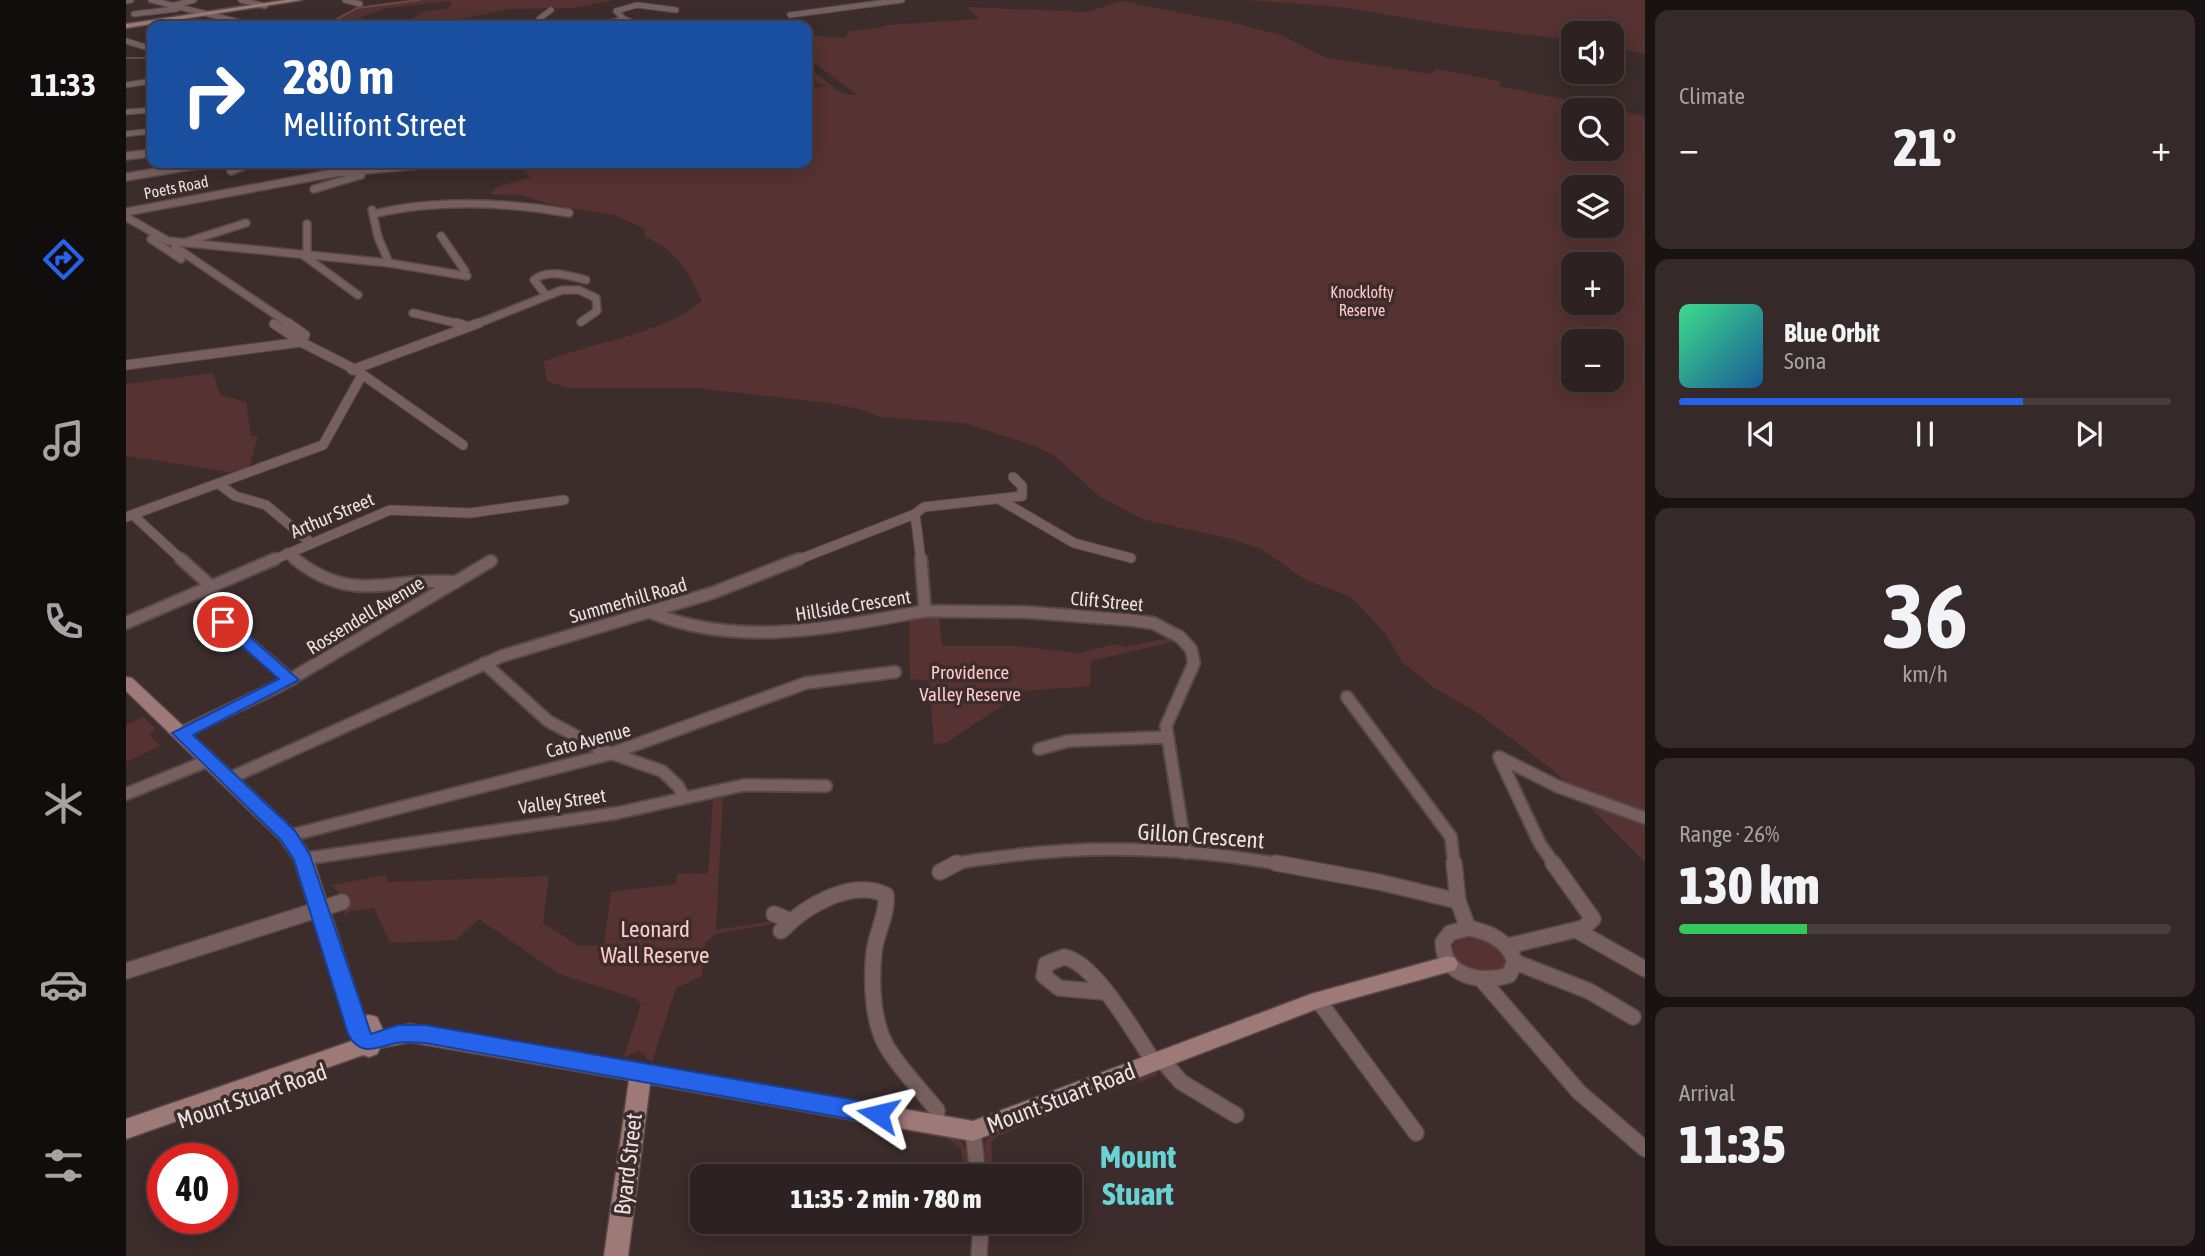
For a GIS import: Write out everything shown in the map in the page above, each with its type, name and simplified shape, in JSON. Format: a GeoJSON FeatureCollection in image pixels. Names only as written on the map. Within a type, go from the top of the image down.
{"type":"FeatureCollection","features":[{"type":"Feature","properties":{"kind":"street"},"geometry":{"type":"LineString","coordinates":[[126,1],[131,0]]}},
{"type":"Feature","properties":{"kind":"street"},"geometry":{"type":"LineString","coordinates":[[151,0],[235,21]]}},
{"type":"Feature","properties":{"kind":"street"},"geometry":{"type":"LineString","coordinates":[[172,5],[194,0]]}},
{"type":"Feature","properties":{"kind":"street"},"geometry":{"type":"LineString","coordinates":[[242,0],[265,6]]}},
{"type":"Feature","properties":{"kind":"street"},"geometry":{"type":"LineString","coordinates":[[164,21],[299,0]]}},
{"type":"Feature","properties":{"kind":"street"},"geometry":{"type":"LineString","coordinates":[[345,0],[360,4]]}},
{"type":"Feature","properties":{"kind":"street"},"geometry":{"type":"LineString","coordinates":[[790,15],[902,0]]}},
{"type":"Feature","properties":{"kind":"street"},"geometry":{"type":"LineString","coordinates":[[631,21],[625,19],[617,9],[641,5],[676,10]]}},
{"type":"Feature","properties":{"kind":"street"},"geometry":{"type":"LineString","coordinates":[[131,13],[182,8]]}},
{"type":"Feature","properties":{"kind":"street"},"geometry":{"type":"LineString","coordinates":[[538,21],[551,10]]}},
{"type":"Feature","properties":{"kind":"street"},"geometry":{"type":"LineString","coordinates":[[131,13],[142,24]]}},
{"type":"Feature","properties":{"kind":"street"},"geometry":{"type":"LineString","coordinates":[[617,21],[625,19]]}},
{"type":"Feature","properties":{"kind":"street"},"geometry":{"type":"LineString","coordinates":[[126,26],[147,23]]}},
{"type":"Feature","properties":{"kind":"street"},"geometry":{"type":"LineString","coordinates":[[126,41],[147,47]]}},
{"type":"Feature","properties":{"kind":"street"},"geometry":{"type":"LineString","coordinates":[[126,85],[147,82]]}},
{"type":"Feature","properties":{"kind":"street"},"geometry":{"type":"LineString","coordinates":[[126,112],[147,110]]}},
{"type":"Feature","properties":{"kind":"street"},"geometry":{"type":"LineString","coordinates":[[126,133],[147,131]]}},
{"type":"Feature","properties":{"kind":"street"},"geometry":{"type":"LineString","coordinates":[[126,155],[147,153]]}},
{"type":"Feature","properties":{"kind":"street"},"geometry":{"type":"LineString","coordinates":[[126,176],[167,168]]}},
{"type":"Feature","properties":{"kind":"street"},"geometry":{"type":"LineString","coordinates":[[126,176],[178,168]]}},
{"type":"Feature","properties":{"kind":"street"},"geometry":{"type":"LineString","coordinates":[[231,171],[238,168]]}},
{"type":"Feature","properties":{"kind":"street","name":"Poets Road"},"geometry":{"type":"LineString","coordinates":[[128,216],[199,196],[387,168]]}},
{"type":"Feature","properties":{"kind":"street"},"geometry":{"type":"LineString","coordinates":[[314,189],[376,169]]}},
{"type":"Feature","properties":{"kind":"street"},"geometry":{"type":"LineString","coordinates":[[389,263],[378,237],[374,211],[400,207],[494,207],[569,213]]}},
{"type":"Feature","properties":{"kind":"street"},"geometry":{"type":"LineString","coordinates":[[128,216],[175,243],[305,335],[303,340]]}},
{"type":"Feature","properties":{"kind":"street"},"geometry":{"type":"LineString","coordinates":[[128,216],[146,235],[219,286]]}},
{"type":"Feature","properties":{"kind":"street"},"geometry":{"type":"LineString","coordinates":[[175,243],[246,223]]}},
{"type":"Feature","properties":{"kind":"street"},"geometry":{"type":"LineString","coordinates":[[305,255],[307,224]]}},
{"type":"Feature","properties":{"kind":"street"},"geometry":{"type":"LineString","coordinates":[[175,243],[389,263],[465,275],[441,236]]}},
{"type":"Feature","properties":{"kind":"street"},"geometry":{"type":"LineString","coordinates":[[305,255],[356,293],[368,292]]}},
{"type":"Feature","properties":{"kind":"street"},"geometry":{"type":"LineString","coordinates":[[546,295],[534,280],[540,275],[561,274],[586,280]]}},
{"type":"Feature","properties":{"kind":"street"},"geometry":{"type":"LineString","coordinates":[[352,370],[546,295],[573,289],[593,295],[599,304],[597,311],[581,322]]}},
{"type":"Feature","properties":{"kind":"street"},"geometry":{"type":"LineString","coordinates":[[413,313],[467,327]]}},
{"type":"Feature","properties":{"kind":"street"},"geometry":{"type":"LineString","coordinates":[[274,324],[362,375],[463,444]]}},
{"type":"Feature","properties":{"kind":"street"},"geometry":{"type":"LineString","coordinates":[[126,365],[303,340]]}},
{"type":"Feature","properties":{"kind":"street"},"geometry":{"type":"LineString","coordinates":[[211,586],[129,516],[323,445],[362,375]]}},
{"type":"Feature","properties":{"kind":"street"},"geometry":{"type":"LineString","coordinates":[[999,500],[1022,496],[1022,486],[1013,477]]}},
{"type":"Feature","properties":{"kind":"street"},"geometry":{"type":"LineString","coordinates":[[219,484],[235,496],[266,505],[311,543]]}},
{"type":"Feature","properties":{"kind":"street","name":"Arthur Street"},"geometry":{"type":"LineString","coordinates":[[126,623],[286,553],[393,510],[470,513],[564,500]]}},
{"type":"Feature","properties":{"kind":"street"},"geometry":{"type":"LineString","coordinates":[[999,500],[1074,543],[1131,558]]}},
{"type":"Feature","properties":{"kind":"street","name":"Summerhill Road"},"geometry":{"type":"LineString","coordinates":[[230,778],[484,663],[712,593],[915,514],[918,509],[934,505],[999,500]]}},
{"type":"Feature","properties":{"kind":"street","name":"Hillside Crescent"},"geometry":{"type":"LineString","coordinates":[[650,612],[674,622],[772,633],[838,628],[896,614],[925,611],[919,526],[915,514]]}},
{"type":"Feature","properties":{"kind":"street"},"geometry":{"type":"LineString","coordinates":[[286,553],[324,580],[354,587],[440,579],[456,582]]}},
{"type":"Feature","properties":{"kind":"street","name":"Rossendell Avenue"},"geometry":{"type":"LineString","coordinates":[[181,733],[291,680],[491,561]]}},
{"type":"Feature","properties":{"kind":"street","name":"Clift Street"},"geometry":{"type":"LineString","coordinates":[[925,611],[1024,612],[1130,620],[1153,623],[1174,632],[1191,649],[1194,663],[1169,714],[1166,726],[1186,853]]}},
{"type":"Feature","properties":{"kind":"street"},"geometry":{"type":"LineString","coordinates":[[223,622],[291,680]]}},
{"type":"Feature","properties":{"kind":"street"},"geometry":{"type":"LineString","coordinates":[[484,663],[543,718],[610,754],[642,762],[665,773],[680,786],[684,797]]}},
{"type":"Feature","properties":{"kind":"street","name":"Cato Avenue"},"geometry":{"type":"LineString","coordinates":[[288,836],[610,754],[806,683],[895,672]]}},
{"type":"Feature","properties":{"kind":"street"},"geometry":{"type":"LineString","coordinates":[[126,682],[288,836],[303,859],[319,909],[365,1026]]}},
{"type":"Feature","properties":{"kind":"street"},"geometry":{"type":"LineString","coordinates":[[1347,697],[1451,837],[1458,901],[1468,928]]}},
{"type":"Feature","properties":{"kind":"street"},"geometry":{"type":"LineString","coordinates":[[1039,749],[1068,741],[1168,737]]}},
{"type":"Feature","properties":{"kind":"street"},"geometry":{"type":"LineString","coordinates":[[1508,946],[1576,930],[1592,923],[1591,913],[1541,844],[1498,758],[1503,757],[1559,787],[1645,818]]}},
{"type":"Feature","properties":{"kind":"street"},"geometry":{"type":"LineString","coordinates":[[126,794],[209,760]]}},
{"type":"Feature","properties":{"kind":"street","name":"Valley Street"},"geometry":{"type":"LineString","coordinates":[[303,859],[617,813],[744,785],[826,786]]}},
{"type":"Feature","properties":{"kind":"street","name":"Gillon Crescent"},"geometry":{"type":"LineString","coordinates":[[940,872],[957,863],[1038,850],[1186,853],[1242,857],[1379,882],[1458,901]]}},
{"type":"Feature","properties":{"kind":"street"},"geometry":{"type":"LineString","coordinates":[[774,914],[785,926],[862,888],[871,888],[886,895],[887,904],[876,936],[873,962],[876,1018],[887,1046],[937,1110],[936,1126]]}},
{"type":"Feature","properties":{"kind":"street"},"geometry":{"type":"LineString","coordinates":[[126,971],[342,902]]}},
{"type":"Feature","properties":{"kind":"street"},"geometry":{"type":"LineString","coordinates":[[1468,928],[1490,933],[1508,946],[1515,962],[1513,969],[1502,979],[1483,981],[1464,975],[1448,964],[1443,956],[1443,939],[1457,929],[1468,928]]}},
{"type":"Feature","properties":{"kind":"street"},"geometry":{"type":"LineString","coordinates":[[1576,930],[1645,969]]}},
{"type":"Feature","properties":{"kind":"street"},"geometry":{"type":"LineString","coordinates":[[1515,962],[1580,987],[1633,1017]]}},
{"type":"Feature","properties":{"kind":"street","name":"Mount Stuart Road"},"geometry":{"type":"LineString","coordinates":[[126,1129],[365,1026],[973,1131],[1318,1000],[1448,964]]}},
{"type":"Feature","properties":{"kind":"street"},"geometry":{"type":"LineString","coordinates":[[1483,981],[1581,1094],[1619,1131],[1645,1149]]}},
{"type":"Feature","properties":{"kind":"street"},"geometry":{"type":"LineString","coordinates":[[1103,992],[1158,1061],[1181,1082],[1236,1115]]}},
{"type":"Feature","properties":{"kind":"street"},"geometry":{"type":"LineString","coordinates":[[1318,1000],[1416,1133]]}},
{"type":"Feature","properties":{"kind":"street","name":"Mount Stuart Road"},"geometry":{"type":"LineString","coordinates":[[126,1140],[335,1067],[367,1052],[365,1026]]}},
{"type":"Feature","properties":{"kind":"street","name":"Byard Street"},"geometry":{"type":"LineString","coordinates":[[616,1256],[641,1072]]}},
{"type":"Feature","properties":{"kind":"street"},"geometry":{"type":"LineString","coordinates":[[973,1131],[977,1164]]}},
{"type":"Feature","properties":{"kind":"street"},"geometry":{"type":"LineString","coordinates":[[979,1256],[980,1234]]}},
{"type":"Feature","properties":{"kind":"green space"},"geometry":{"type":"Polygon","coordinates":[[[419,0],[614,0],[573,8],[510,9],[460,21],[409,21],[424,11],[447,9],[452,3],[449,1],[387,8],[351,21],[331,21],[357,8],[419,0]]]}},
{"type":"Feature","properties":{"kind":"green space"},"geometry":{"type":"Polygon","coordinates":[[[1245,0],[1645,0],[1645,54],[1624,50],[1624,21],[1561,21],[1561,39],[1452,26],[1340,7],[1245,0]]]}},
{"type":"Feature","properties":{"kind":"green space","name":"Knocklofty Reserve"},"geometry":{"type":"Polygon","coordinates":[[[1121,1],[1281,35],[1324,57],[1430,74],[1436,69],[1500,81],[1499,86],[1561,99],[1561,161],[1624,161],[1624,112],[1645,116],[1645,862],[1553,770],[1479,714],[1433,687],[1402,662],[1385,633],[1351,597],[1306,580],[1261,549],[1231,539],[1145,520],[1100,497],[1056,457],[1035,446],[964,423],[880,417],[859,409],[828,403],[697,388],[568,388],[547,381],[543,362],[670,321],[702,300],[679,262],[665,248],[644,236],[645,229],[614,215],[551,205],[522,195],[490,194],[496,187],[531,177],[522,172],[539,168],[812,168],[812,88],[828,86],[812,81],[812,71],[843,94],[857,95],[812,61],[812,35],[844,38],[850,31],[886,25],[980,19],[966,7],[1087,12],[1121,1]]]}},
{"type":"Feature","properties":{"kind":"green space"},"geometry":{"type":"Polygon","coordinates":[[[213,373],[220,395],[246,402],[251,436],[258,436],[249,468],[235,473],[126,456],[126,384],[213,373]]]}},
{"type":"Feature","properties":{"kind":"green space","name":"Providence Valley Reserve"},"geometry":{"type":"Polygon","coordinates":[[[939,616],[942,646],[1015,646],[1079,653],[1115,644],[1127,647],[1169,638],[1172,642],[1091,661],[1090,686],[1025,691],[946,743],[934,744],[929,681],[910,679],[909,617],[939,616]]]}},
{"type":"Feature","properties":{"kind":"green space"},"geometry":{"type":"Polygon","coordinates":[[[143,717],[156,729],[149,735],[160,746],[126,762],[126,725],[143,717]]]}},
{"type":"Feature","properties":{"kind":"green space","name":"Leonard Wall Reserve"},"geometry":{"type":"Polygon","coordinates":[[[723,796],[716,930],[771,921],[773,924],[716,934],[705,943],[702,976],[676,988],[652,1062],[639,1051],[624,1057],[641,1004],[635,998],[559,974],[479,919],[456,940],[390,943],[374,908],[350,911],[344,916],[342,896],[331,885],[387,875],[387,882],[549,876],[543,923],[579,946],[604,945],[611,892],[676,884],[677,874],[708,873],[713,799],[723,796]]]}},
{"type":"Feature","properties":{"kind":"green space"},"geometry":{"type":"Polygon","coordinates":[[[1470,936],[1487,940],[1500,950],[1506,961],[1501,971],[1477,971],[1462,966],[1457,961],[1453,954],[1453,945],[1457,940],[1470,936]]]}},
{"type":"Feature","properties":{"kind":"green space"},"geometry":{"type":"Polygon","coordinates":[[[1153,1072],[1159,1075],[1077,1103],[996,1137],[991,1143],[993,1164],[986,1164],[984,1144],[991,1133],[1153,1072]]]}},
{"type":"Feature","properties":{"kind":"green space"},"geometry":{"type":"Polygon","coordinates":[[[668,1084],[958,1138],[970,1154],[971,1164],[963,1164],[961,1149],[949,1139],[666,1088],[668,1084]]]}},
{"type":"Feature","properties":{"kind":"waterway"},"geometry":{"type":"LineString","coordinates":[[334,21],[357,8],[419,0]]}},
{"type":"Feature","properties":{"kind":"waterway"},"geometry":{"type":"LineString","coordinates":[[126,58],[147,58]]}},
{"type":"Feature","properties":{"kind":"district","name":"Mount Stuart"},"geometry":{"type":"Point","coordinates":[1138,1176]}},
{"type":"Feature","properties":{"kind":"route"},"geometry":{"type":"LineString","coordinates":[[223,622],[291,680],[181,733],[288,836],[303,859],[355,1013],[359,1034],[364,1040],[372,1043],[398,1034],[425,1034],[878,1114]]}}]}
